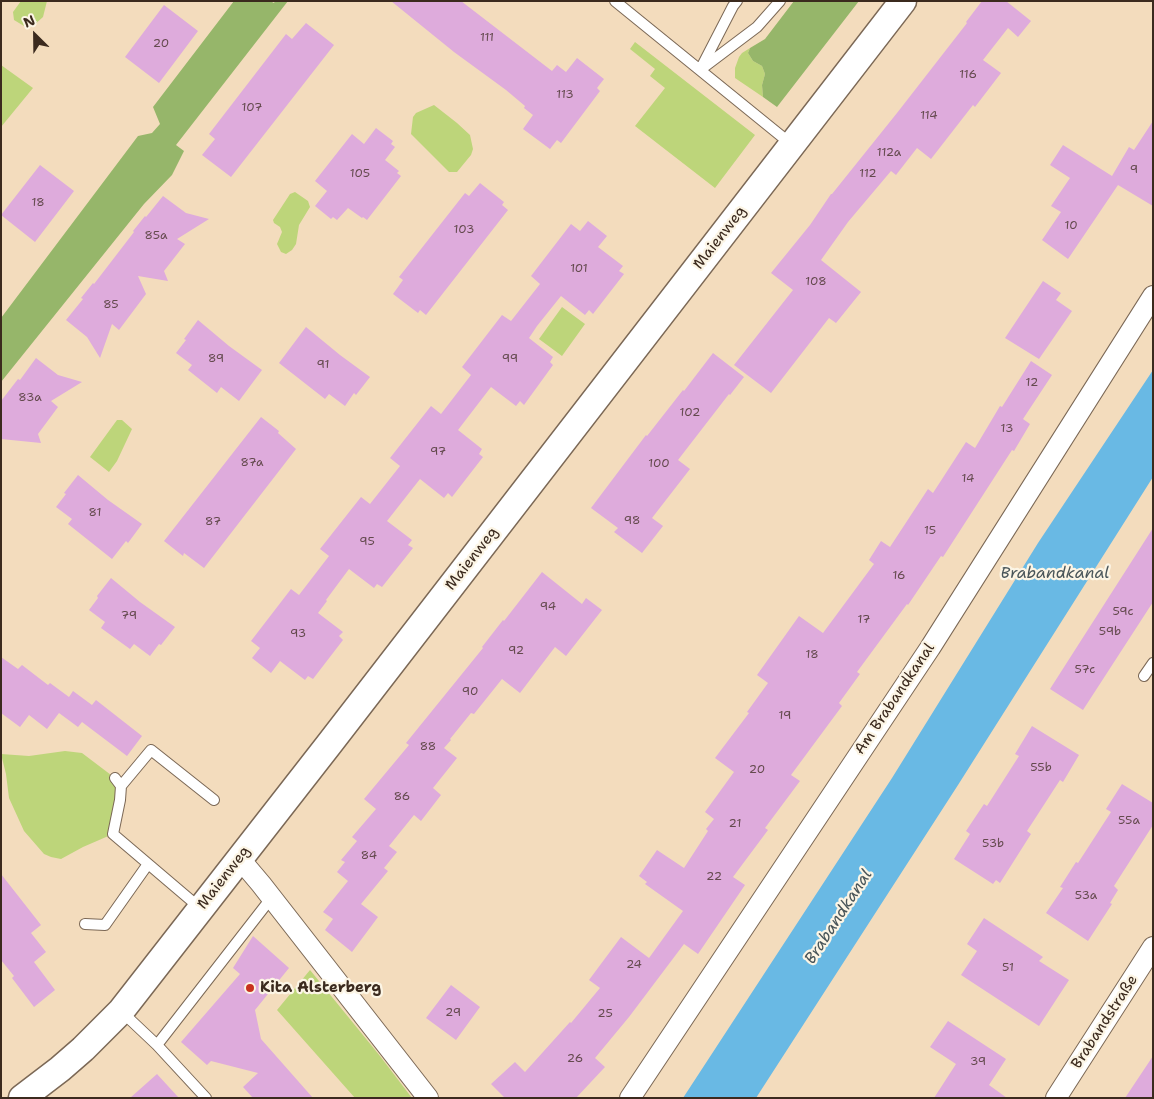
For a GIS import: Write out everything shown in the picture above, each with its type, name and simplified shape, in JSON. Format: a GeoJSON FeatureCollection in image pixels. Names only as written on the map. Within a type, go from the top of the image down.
{"type":"FeatureCollection","features":[{"type":"Feature","properties":{"kind":"street","name":"Maienweg"},"geometry":{"type":"LineString","coordinates":[[22,1098],[83,1049],[121,1011],[904,1]]}},
{"type":"Feature","properties":{"kind":"street","name":"Am Brabandkanal"},"geometry":{"type":"LineString","coordinates":[[630,1098],[930,648],[1153,296]]}},
{"type":"Feature","properties":{"kind":"street"},"geometry":{"type":"LineString","coordinates":[[240,858],[428,1098]]}},
{"type":"Feature","properties":{"kind":"street","name":"Brabandstraße"},"geometry":{"type":"LineString","coordinates":[[1056,1098],[1153,947]]}},
{"type":"Feature","properties":{"kind":"lane"},"geometry":{"type":"LineString","coordinates":[[700,70],[737,1]]}},
{"type":"Feature","properties":{"kind":"lane"},"geometry":{"type":"LineString","coordinates":[[700,70],[757,27],[780,1]]}},
{"type":"Feature","properties":{"kind":"lane"},"geometry":{"type":"LineString","coordinates":[[617,2],[792,144]]}},
{"type":"Feature","properties":{"kind":"lane"},"geometry":{"type":"LineString","coordinates":[[1144,676],[1153,663]]}},
{"type":"Feature","properties":{"kind":"lane"},"geometry":{"type":"LineString","coordinates":[[200,908],[113,834],[120,800],[118,782],[151,750],[214,800]]}},
{"type":"Feature","properties":{"kind":"lane"},"geometry":{"type":"LineString","coordinates":[[85,924],[105,925],[148,864]]}},
{"type":"Feature","properties":{"kind":"lane"},"geometry":{"type":"LineString","coordinates":[[156,1045],[272,897]]}},
{"type":"Feature","properties":{"kind":"lane"},"geometry":{"type":"LineString","coordinates":[[121,1011],[206,1098]]}},
{"type":"Feature","properties":{"kind":"green space"},"geometry":{"type":"Polygon","coordinates":[[[21,1],[47,1],[43,17],[34,25],[24,26],[14,20],[13,12],[21,1]]]}},
{"type":"Feature","properties":{"kind":"green space"},"geometry":{"type":"Polygon","coordinates":[[[234,1],[270,1],[274,3],[275,1],[288,1],[176,145],[184,151],[172,175],[144,204],[1,382],[1,318],[138,136],[152,133],[160,124],[153,107],[234,1]]]}},
{"type":"Feature","properties":{"kind":"green space"},"geometry":{"type":"Polygon","coordinates":[[[794,1],[859,1],[777,107],[763,97],[762,85],[765,74],[762,66],[753,61],[748,53],[750,48],[765,39],[794,1]]]}},
{"type":"Feature","properties":{"kind":"green space"},"geometry":{"type":"Polygon","coordinates":[[[635,42],[755,135],[715,188],[635,126],[665,88],[650,76],[655,69],[630,49],[635,42]]]}},
{"type":"Feature","properties":{"kind":"green space"},"geometry":{"type":"Polygon","coordinates":[[[750,48],[748,53],[753,61],[762,66],[765,74],[762,85],[763,97],[735,78],[735,68],[739,57],[750,48]]]}},
{"type":"Feature","properties":{"kind":"green space"},"geometry":{"type":"Polygon","coordinates":[[[1,65],[33,88],[1,127],[1,65]]]}},
{"type":"Feature","properties":{"kind":"green space"},"geometry":{"type":"Polygon","coordinates":[[[434,105],[470,135],[473,149],[471,155],[457,172],[449,172],[411,134],[413,117],[416,113],[434,105]]]}},
{"type":"Feature","properties":{"kind":"green space"},"geometry":{"type":"Polygon","coordinates":[[[295,192],[308,201],[310,207],[299,225],[296,244],[286,254],[281,252],[277,244],[282,232],[273,220],[290,194],[295,192]]]}},
{"type":"Feature","properties":{"kind":"green space"},"geometry":{"type":"Polygon","coordinates":[[[562,307],[585,324],[562,356],[539,339],[562,307]]]}},
{"type":"Feature","properties":{"kind":"green space"},"geometry":{"type":"Polygon","coordinates":[[[117,420],[122,420],[132,429],[117,461],[109,472],[90,457],[117,420]]]}},
{"type":"Feature","properties":{"kind":"green space"},"geometry":{"type":"Polygon","coordinates":[[[65,751],[82,753],[115,778],[121,786],[113,834],[61,859],[44,854],[24,831],[9,798],[1,754],[29,756],[65,751]]]}},
{"type":"Feature","properties":{"kind":"green space"},"geometry":{"type":"Polygon","coordinates":[[[310,970],[412,1098],[355,1098],[277,1010],[310,970]]]}},
{"type":"Feature","properties":{"kind":"water","name":"Brabandkanal"},"geometry":{"type":"Polygon","coordinates":[[[1153,370],[1153,477],[958,785],[756,1098],[683,1098],[892,778],[1038,543],[1153,370]]]}},
{"type":"Feature","properties":{"kind":"building"},"geometry":{"type":"Polygon","coordinates":[[[391,1],[461,1],[552,71],[557,65],[566,72],[577,58],[604,79],[597,88],[600,91],[561,143],[557,140],[550,149],[523,129],[533,115],[524,108],[525,106],[391,1]]]}},
{"type":"Feature","properties":{"kind":"building"},"geometry":{"type":"Polygon","coordinates":[[[982,1],[1006,1],[1031,21],[1018,37],[1008,28],[983,60],[1001,73],[975,107],[973,105],[931,159],[917,148],[896,175],[891,171],[848,222],[821,260],[861,292],[836,323],[829,318],[771,393],[734,365],[793,290],[771,273],[810,225],[831,194],[967,23],[982,1]]]}},
{"type":"Feature","properties":{"kind":"building"},"geometry":{"type":"Polygon","coordinates":[[[164,5],[198,31],[159,83],[125,57],[164,5]]]}},
{"type":"Feature","properties":{"kind":"building"},"geometry":{"type":"Polygon","coordinates":[[[306,23],[334,45],[231,177],[202,155],[215,139],[209,134],[286,34],[292,39],[306,23]]]}},
{"type":"Feature","properties":{"kind":"building"},"geometry":{"type":"Polygon","coordinates":[[[1153,121],[1153,206],[1118,185],[1068,259],[1042,240],[1061,212],[1051,206],[1070,178],[1050,165],[1063,145],[1112,176],[1129,147],[1134,150],[1153,121]]]}},
{"type":"Feature","properties":{"kind":"building"},"geometry":{"type":"Polygon","coordinates":[[[376,128],[393,141],[391,144],[395,147],[385,160],[399,171],[397,173],[401,176],[367,220],[348,208],[337,220],[333,217],[331,219],[315,206],[327,191],[315,181],[352,134],[364,144],[376,128]]]}},
{"type":"Feature","properties":{"kind":"building"},"geometry":{"type":"Polygon","coordinates":[[[40,165],[74,191],[35,242],[1,215],[40,165]]]}},
{"type":"Feature","properties":{"kind":"building"},"geometry":{"type":"Polygon","coordinates":[[[480,183],[504,202],[502,205],[508,210],[426,315],[420,310],[418,313],[393,294],[403,280],[399,277],[465,193],[469,196],[480,183]]]}},
{"type":"Feature","properties":{"kind":"building"},"geometry":{"type":"Polygon","coordinates":[[[163,196],[186,213],[209,219],[177,239],[185,244],[164,271],[168,281],[138,276],[146,294],[119,330],[112,324],[100,358],[87,337],[66,320],[133,231],[163,196]]]}},
{"type":"Feature","properties":{"kind":"building"},"geometry":{"type":"Polygon","coordinates":[[[588,221],[607,236],[598,247],[623,266],[619,271],[624,274],[593,314],[589,310],[585,315],[561,296],[537,326],[529,338],[553,357],[550,362],[553,365],[524,405],[520,401],[516,406],[491,387],[458,430],[482,449],[479,454],[483,457],[452,497],[448,493],[444,498],[420,479],[387,521],[412,540],[408,545],[413,548],[382,587],[377,584],[374,588],[349,569],[318,613],[343,632],[339,636],[343,640],[313,679],[308,676],[305,680],[280,661],[271,673],[252,658],[260,648],[251,641],[291,589],[299,595],[329,556],[320,549],[361,497],[370,504],[400,466],[390,458],[431,406],[441,414],[471,375],[462,367],[502,315],[511,321],[540,284],[531,276],[571,224],[580,231],[588,221]]]}},
{"type":"Feature","properties":{"kind":"building"},"geometry":{"type":"Polygon","coordinates":[[[1043,281],[1061,293],[1056,300],[1072,311],[1039,359],[1005,338],[1043,281]]]}},
{"type":"Feature","properties":{"kind":"building"},"geometry":{"type":"Polygon","coordinates":[[[198,320],[262,370],[239,401],[221,387],[217,393],[188,370],[192,365],[176,353],[198,320]]]}},
{"type":"Feature","properties":{"kind":"building"},"geometry":{"type":"Polygon","coordinates":[[[306,327],[370,377],[356,395],[354,393],[345,406],[329,394],[325,399],[279,363],[306,327]]]}},
{"type":"Feature","properties":{"kind":"building"},"geometry":{"type":"Polygon","coordinates":[[[713,353],[744,377],[678,460],[690,469],[652,518],[663,526],[642,553],[614,532],[618,528],[591,508],[646,435],[684,391],[713,353]]]}},
{"type":"Feature","properties":{"kind":"building"},"geometry":{"type":"Polygon","coordinates":[[[36,358],[58,375],[82,382],[51,401],[58,407],[38,434],[41,443],[1,439],[1,401],[36,358]]]}},
{"type":"Feature","properties":{"kind":"building"},"geometry":{"type":"Polygon","coordinates":[[[1031,361],[1052,375],[1023,419],[1030,424],[943,557],[941,556],[908,605],[857,672],[860,674],[839,703],[842,706],[791,775],[800,781],[765,828],[768,830],[733,877],[745,885],[698,954],[684,944],[629,1017],[595,1058],[605,1067],[576,1098],[505,1098],[491,1084],[515,1062],[525,1072],[571,1023],[600,988],[589,980],[621,937],[649,958],[683,911],[645,884],[647,882],[639,876],[657,850],[684,868],[708,831],[706,829],[714,819],[705,812],[734,772],[715,758],[749,713],[747,712],[768,683],[757,675],[799,616],[823,633],[874,564],[869,560],[881,541],[890,547],[928,489],[933,493],[966,442],[975,448],[1000,406],[1002,407],[1031,361]]]}},
{"type":"Feature","properties":{"kind":"building"},"geometry":{"type":"Polygon","coordinates":[[[261,417],[279,431],[278,433],[296,449],[204,568],[184,553],[183,556],[164,541],[261,417]]]}},
{"type":"Feature","properties":{"kind":"building"},"geometry":{"type":"Polygon","coordinates":[[[78,475],[108,500],[142,524],[128,543],[126,541],[112,559],[68,524],[72,519],[56,507],[78,475]]]}},
{"type":"Feature","properties":{"kind":"building"},"geometry":{"type":"Polygon","coordinates":[[[1153,528],[1153,602],[1083,710],[1050,689],[1153,528]]]}},
{"type":"Feature","properties":{"kind":"building"},"geometry":{"type":"Polygon","coordinates":[[[542,572],[582,604],[586,598],[602,610],[566,656],[555,647],[520,693],[502,679],[474,714],[471,713],[450,739],[444,748],[457,758],[433,788],[441,795],[421,821],[414,815],[389,846],[397,852],[384,868],[388,871],[361,904],[378,917],[352,952],[325,930],[333,919],[323,912],[348,881],[337,872],[345,862],[341,860],[357,841],[352,837],[376,809],[364,799],[409,745],[406,743],[542,572]]]}},
{"type":"Feature","properties":{"kind":"building"},"geometry":{"type":"Polygon","coordinates":[[[111,578],[175,627],[150,656],[134,644],[130,649],[101,628],[105,622],[89,610],[111,578]]]}},
{"type":"Feature","properties":{"kind":"building"},"geometry":{"type":"Polygon","coordinates":[[[1,657],[18,669],[22,665],[48,685],[50,683],[69,697],[73,691],[92,705],[96,700],[142,736],[127,756],[82,722],[78,727],[59,713],[47,729],[29,715],[20,727],[1,713],[1,657]]]}},
{"type":"Feature","properties":{"kind":"building"},"geometry":{"type":"Polygon","coordinates":[[[1032,726],[1079,755],[1063,782],[1060,780],[1027,831],[1031,834],[1000,883],[996,880],[993,884],[954,859],[970,834],[966,831],[984,804],[987,806],[1019,756],[1015,754],[1032,726]]]}},
{"type":"Feature","properties":{"kind":"building"},"geometry":{"type":"Polygon","coordinates":[[[1122,784],[1153,803],[1153,825],[1114,886],[1118,890],[1110,903],[1112,904],[1088,941],[1046,913],[1063,888],[1060,887],[1076,862],[1078,863],[1111,812],[1106,809],[1122,784]]]}},
{"type":"Feature","properties":{"kind":"building"},"geometry":{"type":"Polygon","coordinates":[[[1,874],[41,925],[31,933],[46,952],[34,962],[55,990],[34,1007],[1,960],[1,874]]]}},
{"type":"Feature","properties":{"kind":"building"},"geometry":{"type":"Polygon","coordinates":[[[984,918],[1043,957],[1039,961],[1069,980],[1039,1026],[961,975],[977,951],[967,944],[984,918]]]}},
{"type":"Feature","properties":{"kind":"building"},"geometry":{"type":"Polygon","coordinates":[[[253,936],[289,968],[255,1010],[261,1039],[313,1098],[253,1098],[243,1087],[258,1073],[211,1061],[207,1065],[181,1042],[240,974],[233,968],[253,936]]]}},
{"type":"Feature","properties":{"kind":"building"},"geometry":{"type":"Polygon","coordinates":[[[451,985],[480,1007],[456,1040],[426,1018],[451,985]]]}},
{"type":"Feature","properties":{"kind":"building"},"geometry":{"type":"Polygon","coordinates":[[[948,1021],[1006,1059],[989,1085],[1007,1098],[934,1098],[956,1064],[930,1047],[948,1021]]]}},
{"type":"Feature","properties":{"kind":"building"},"geometry":{"type":"Polygon","coordinates":[[[1153,1056],[1153,1098],[1125,1098],[1153,1056]]]}},
{"type":"Feature","properties":{"kind":"building"},"geometry":{"type":"Polygon","coordinates":[[[157,1074],[179,1098],[130,1098],[157,1074]]]}},
{"type":"Feature","properties":{"kind":"place","name":"Kita Alsterberg"},"geometry":{"type":"Point","coordinates":[250,988]}}]}
